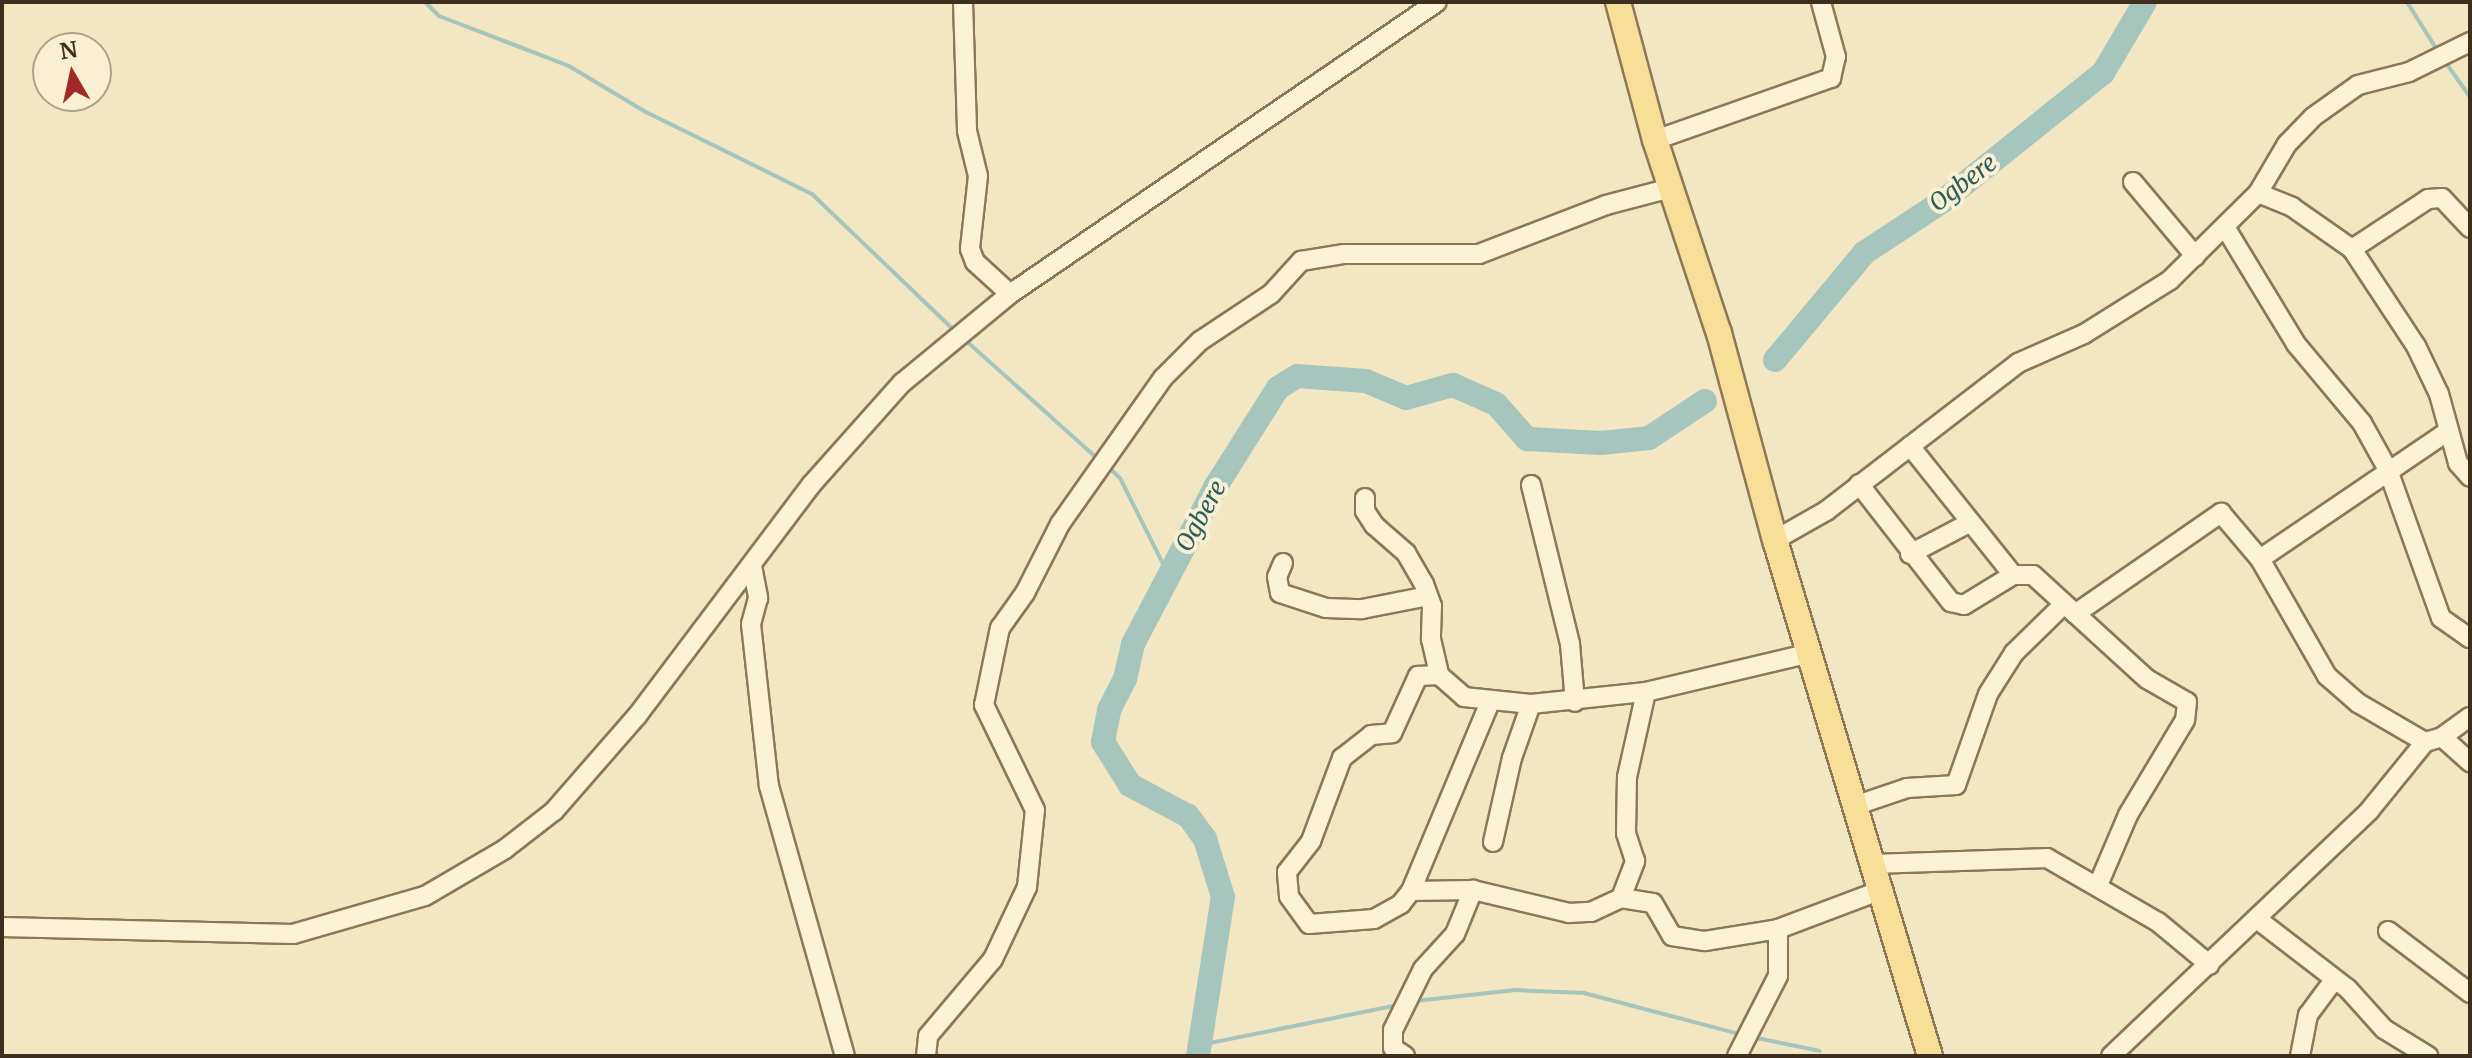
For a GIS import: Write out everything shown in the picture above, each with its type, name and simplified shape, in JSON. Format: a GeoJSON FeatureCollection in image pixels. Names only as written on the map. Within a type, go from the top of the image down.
{"type":"FeatureCollection","features":[{"type":"Feature","properties":{"kind":"main road"},"geometry":{"type":"LineString","coordinates":[[1618,2],[1655,140],[1719,333],[1775,540],[1875,864],[1930,1056]]}},
{"type":"Feature","properties":{"kind":"street"},"geometry":{"type":"LineString","coordinates":[[963,2],[967,131],[978,176],[970,249],[975,262],[1010,294]]}},
{"type":"Feature","properties":{"kind":"street"},"geometry":{"type":"LineString","coordinates":[[2,927],[293,934],[425,896],[505,849],[554,811],[637,716],[811,485],[902,383],[1010,294],[1437,2]]}},
{"type":"Feature","properties":{"kind":"street"},"geometry":{"type":"LineString","coordinates":[[1655,140],[1831,78],[1836,57],[1826,5]]}},
{"type":"Feature","properties":{"kind":"street"},"geometry":{"type":"LineString","coordinates":[[1775,540],[1859,484],[2006,371],[2134,307],[2195,256],[2258,193],[2287,144],[2313,117],[2358,85],[2409,72],[2470,42]]}},
{"type":"Feature","properties":{"kind":"street"},"geometry":{"type":"LineString","coordinates":[[2133,182],[2195,256]]}},
{"type":"Feature","properties":{"kind":"street"},"geometry":{"type":"LineString","coordinates":[[926,1056],[928,1036],[993,959],[1027,887],[1035,810],[984,705],[1000,628],[1025,593],[1060,524],[1163,378],[1200,341],[1271,294],[1301,261],[1344,254],[1479,254],[1606,205],[1671,188]]}},
{"type":"Feature","properties":{"kind":"street"},"geometry":{"type":"LineString","coordinates":[[2258,193],[2315,220],[2352,249],[2416,346],[2439,394],[2447,432],[2470,477]]}},
{"type":"Feature","properties":{"kind":"street"},"geometry":{"type":"LineString","coordinates":[[2352,249],[2428,199],[2442,198],[2470,228]]}},
{"type":"Feature","properties":{"kind":"street"},"geometry":{"type":"LineString","coordinates":[[2225,227],[2296,344],[2362,423],[2388,470],[2441,618],[2470,638]]}},
{"type":"Feature","properties":{"kind":"street"},"geometry":{"type":"LineString","coordinates":[[2260,559],[2336,512],[2388,470],[2447,432]]}},
{"type":"Feature","properties":{"kind":"street"},"geometry":{"type":"LineString","coordinates":[[1910,446],[1969,523],[1982,532],[2013,575]]}},
{"type":"Feature","properties":{"kind":"street"},"geometry":{"type":"LineString","coordinates":[[1859,484],[1941,595],[1964,605],[2013,575],[2033,575],[2147,679],[2187,702],[2189,710],[2128,815],[2099,883]]}},
{"type":"Feature","properties":{"kind":"street"},"geometry":{"type":"LineString","coordinates":[[1531,485],[1570,644],[1575,702]]}},
{"type":"Feature","properties":{"kind":"street"},"geometry":{"type":"LineString","coordinates":[[1365,498],[1365,511],[1374,525],[1406,553],[1428,596],[1439,675],[1464,697],[1531,704],[1575,702],[1646,692],[1811,653]]}},
{"type":"Feature","properties":{"kind":"street"},"geometry":{"type":"LineString","coordinates":[[1857,805],[1907,788],[1956,785],[1963,778],[1988,694],[2014,653],[2069,609],[2221,513],[2260,559],[2327,676],[2358,703],[2434,740],[2470,762]]}},
{"type":"Feature","properties":{"kind":"street"},"geometry":{"type":"LineString","coordinates":[[1910,554],[1969,523]]}},
{"type":"Feature","properties":{"kind":"street"},"geometry":{"type":"LineString","coordinates":[[1283,563],[1277,586],[1286,599],[1362,609],[1428,596]]}},
{"type":"Feature","properties":{"kind":"street"},"geometry":{"type":"LineString","coordinates":[[752,566],[758,598],[751,624],[769,786],[845,1056]]}},
{"type":"Feature","properties":{"kind":"street"},"geometry":{"type":"LineString","coordinates":[[1439,675],[1418,676],[1392,733],[1371,735],[1342,758],[1311,841],[1287,872],[1289,896],[1316,928],[1374,919],[1401,904],[1411,891],[1490,702]]}},
{"type":"Feature","properties":{"kind":"street"},"geometry":{"type":"LineString","coordinates":[[1621,898],[1635,861],[1626,833],[1627,777],[1646,692]]}},
{"type":"Feature","properties":{"kind":"street"},"geometry":{"type":"LineString","coordinates":[[1493,842],[1512,758],[1531,704]]}},
{"type":"Feature","properties":{"kind":"street"},"geometry":{"type":"LineString","coordinates":[[2111,1056],[2369,811],[2434,740],[2470,717]]}},
{"type":"Feature","properties":{"kind":"street"},"geometry":{"type":"LineString","coordinates":[[1875,864],[2047,858],[2099,883],[2158,922],[2210,965]]}},
{"type":"Feature","properties":{"kind":"street"},"geometry":{"type":"LineString","coordinates":[[1411,891],[1473,890],[1569,913],[1591,912],[1621,898],[1653,903],[1667,931],[1686,940],[1778,929],[1882,890]]}},
{"type":"Feature","properties":{"kind":"street"},"geometry":{"type":"LineString","coordinates":[[1405,1056],[1393,1048],[1393,1030],[1423,969],[1455,934],[1473,890]]}},
{"type":"Feature","properties":{"kind":"street"},"geometry":{"type":"LineString","coordinates":[[2257,919],[2334,980],[2384,1029],[2428,1056]]}},
{"type":"Feature","properties":{"kind":"street"},"geometry":{"type":"LineString","coordinates":[[1737,1056],[1778,976],[1778,929]]}},
{"type":"Feature","properties":{"kind":"street"},"geometry":{"type":"LineString","coordinates":[[2388,931],[2470,993]]}},
{"type":"Feature","properties":{"kind":"street"},"geometry":{"type":"LineString","coordinates":[[2300,1056],[2308,1015],[2334,980]]}},
{"type":"Feature","properties":{"kind":"waterway"},"geometry":{"type":"LineString","coordinates":[[425,2],[439,16],[569,66],[646,112],[812,194],[956,332]]}},
{"type":"Feature","properties":{"kind":"waterway","name":"Ogbere"},"geometry":{"type":"LineString","coordinates":[[1775,360],[1864,253],[1943,201],[2103,73],[2145,2]]}},
{"type":"Feature","properties":{"kind":"waterway"},"geometry":{"type":"LineString","coordinates":[[2407,2],[2439,53]]}},
{"type":"Feature","properties":{"kind":"waterway"},"geometry":{"type":"LineString","coordinates":[[2444,60],[2470,97]]}},
{"type":"Feature","properties":{"kind":"waterway"},"geometry":{"type":"LineString","coordinates":[[963,338],[1099,460]]}},
{"type":"Feature","properties":{"kind":"waterway","name":"Ogbere"},"geometry":{"type":"LineString","coordinates":[[1198,1056],[1223,897],[1205,839],[1188,816],[1130,785],[1103,742],[1109,710],[1125,679],[1133,644],[1216,486],[1278,388],[1297,376],[1366,381],[1406,398],[1453,385],[1496,404],[1527,439],[1601,443],[1649,438],[1705,401]]}},
{"type":"Feature","properties":{"kind":"waterway"},"geometry":{"type":"LineString","coordinates":[[1106,465],[1120,478],[1170,578]]}},
{"type":"Feature","properties":{"kind":"waterway"},"geometry":{"type":"LineString","coordinates":[[1415,1001],[1515,990],[1584,993],[1743,1035]]}},
{"type":"Feature","properties":{"kind":"waterway"},"geometry":{"type":"LineString","coordinates":[[1200,1045],[1398,1005]]}},
{"type":"Feature","properties":{"kind":"waterway"},"geometry":{"type":"LineString","coordinates":[[1752,1037],[1820,1051]]}}]}
